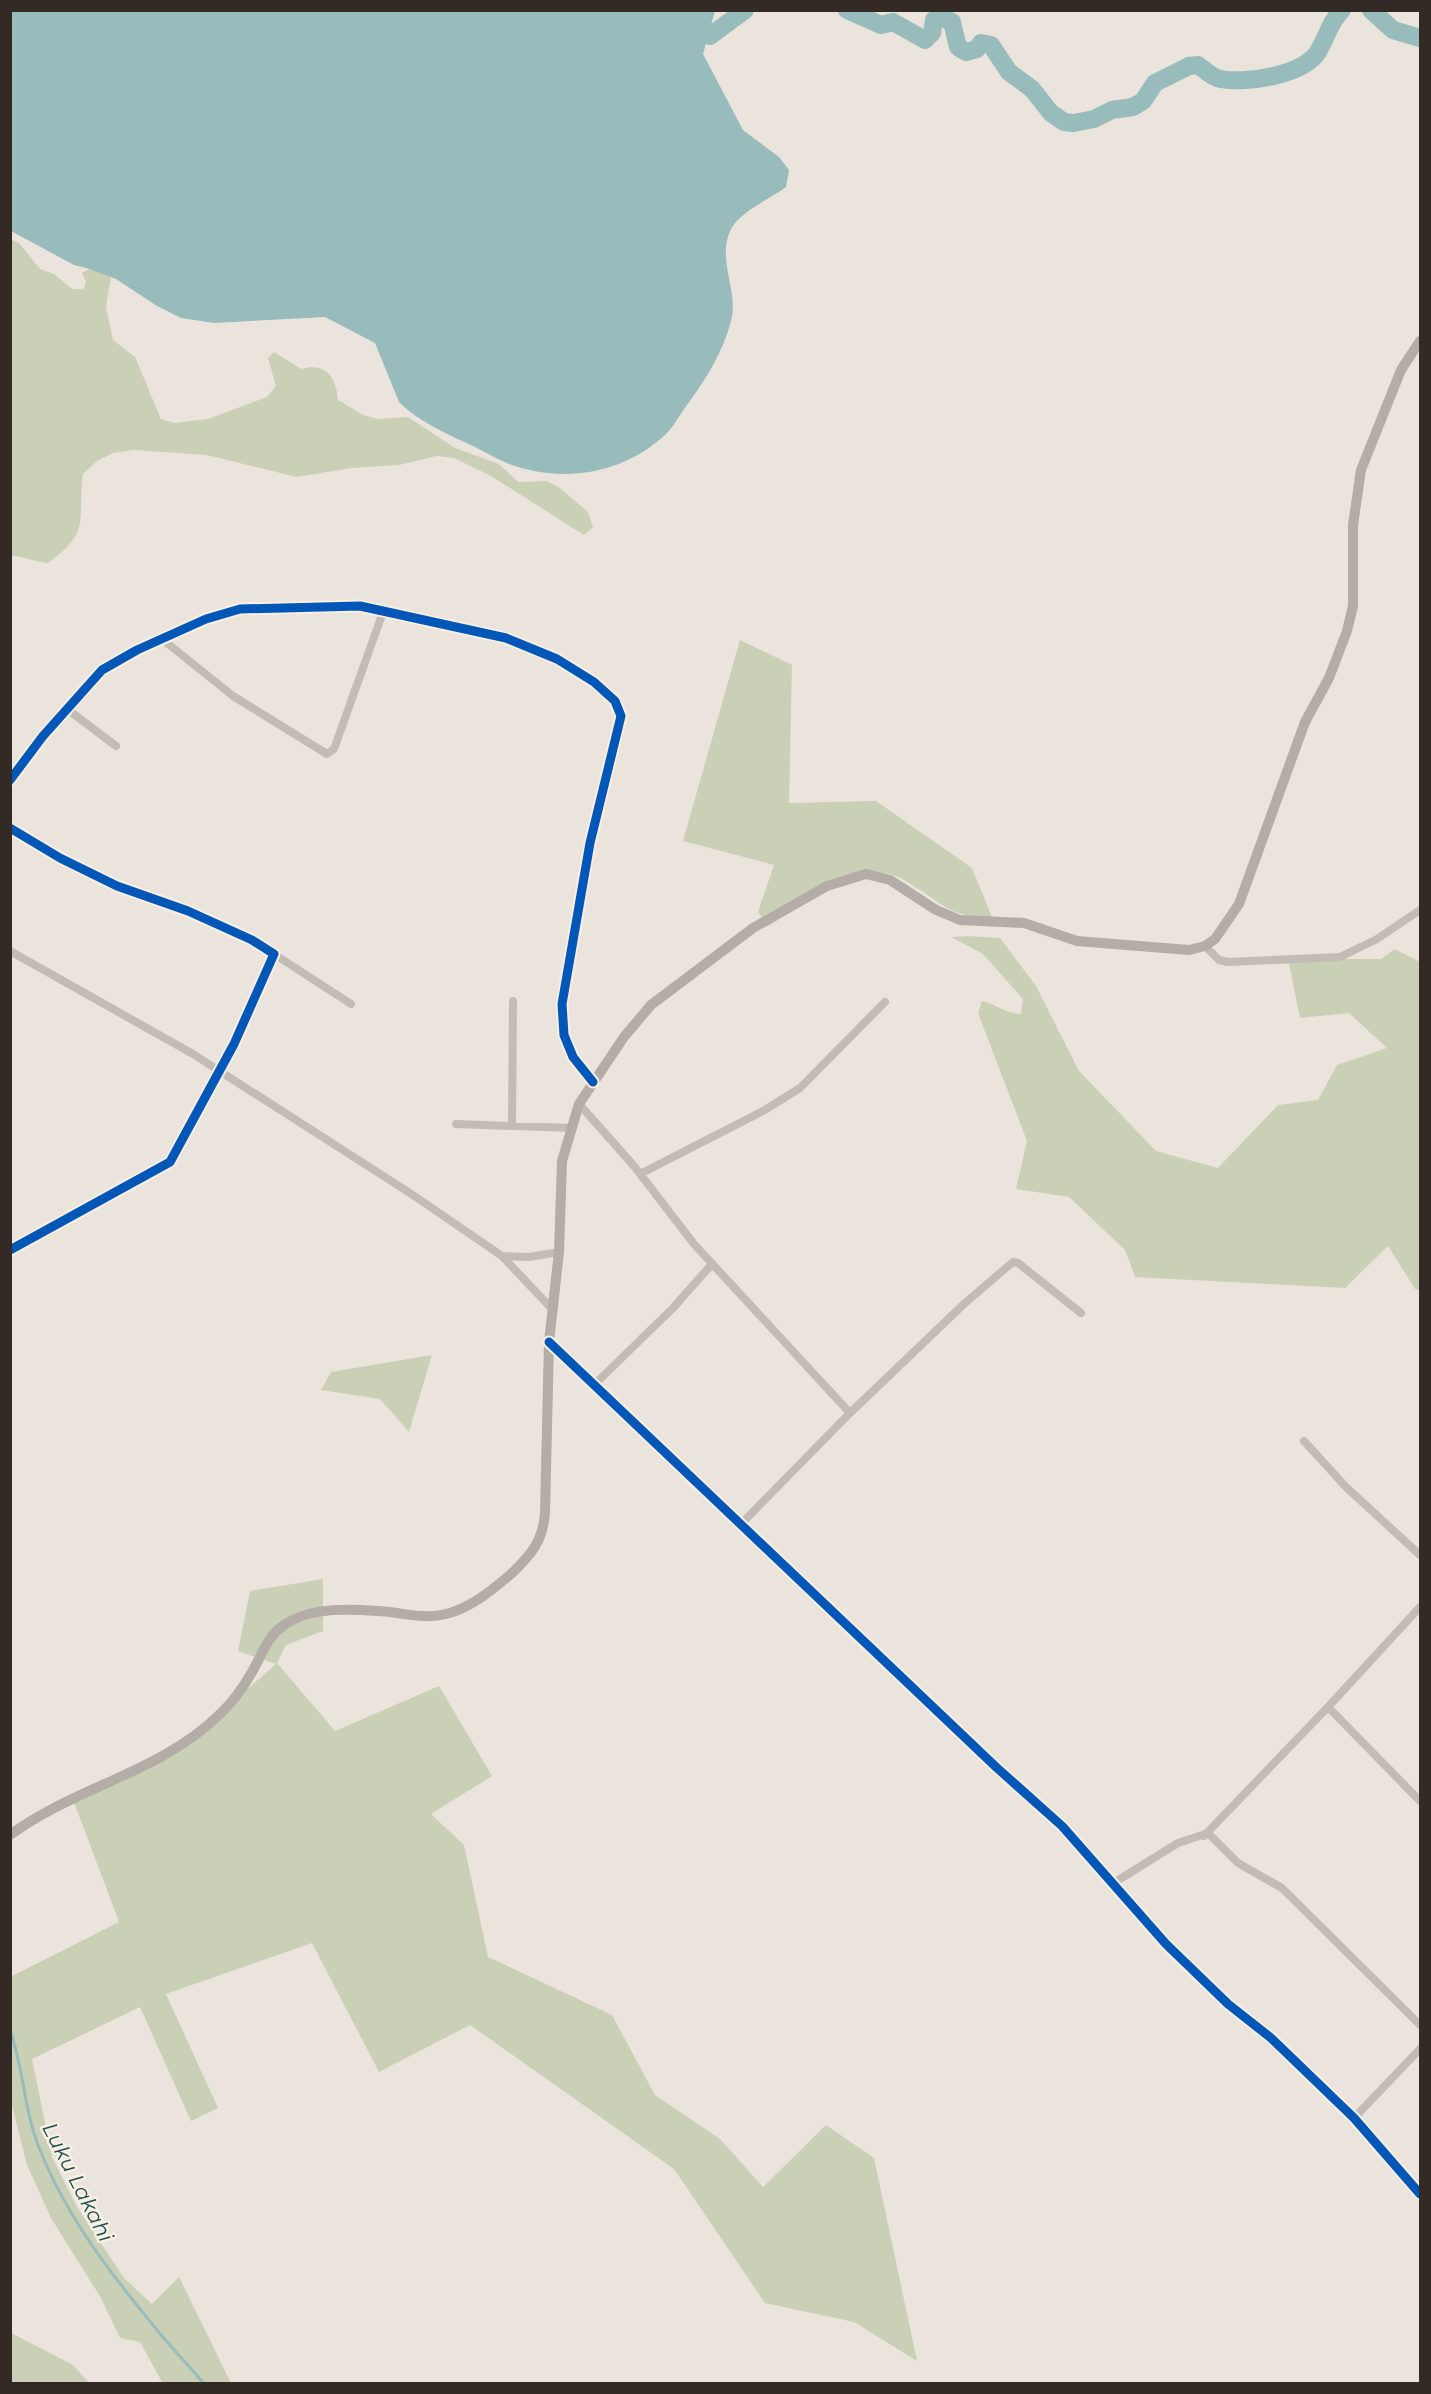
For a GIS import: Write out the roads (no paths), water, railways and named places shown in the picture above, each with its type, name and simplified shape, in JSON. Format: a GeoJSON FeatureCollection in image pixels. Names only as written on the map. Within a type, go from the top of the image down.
{"type":"FeatureCollection","features":[{"type":"Feature","properties":{"kind":"main road"},"geometry":{"type":"LineString","coordinates":[[10,1835],[41,1814],[157,1758],[197,1733],[219,1716],[242,1690],[269,1639],[290,1621],[332,1610],[444,1615],[478,1600],[523,1563],[536,1548],[544,1533],[549,1342],[559,1252],[562,1161],[579,1104],[593,1082],[624,1037],[651,1005],[673,987],[753,928],[827,886],[854,877],[878,875],[891,880],[936,910],[960,920],[1024,923],[1077,941],[1189,950],[1205,946],[1215,939],[1239,904],[1305,722],[1329,678],[1347,631],[1353,606],[1353,525],[1360,470],[1401,370],[1420,341]]}},
{"type":"Feature","properties":{"kind":"street"},"geometry":{"type":"LineString","coordinates":[[10,780],[43,736],[102,670],[162,639],[232,610],[344,606],[382,612],[514,640],[568,665],[594,682],[620,708],[620,726],[590,843],[562,1004],[564,1035],[569,1049],[593,1082]]}},
{"type":"Feature","properties":{"kind":"street"},"geometry":{"type":"LineString","coordinates":[[162,639],[233,696],[327,754],[334,749],[382,612]]}},
{"type":"Feature","properties":{"kind":"street"},"geometry":{"type":"LineString","coordinates":[[67,709],[116,746]]}},
{"type":"Feature","properties":{"kind":"street"},"geometry":{"type":"LineString","coordinates":[[10,828],[52,854],[117,886],[188,911],[252,940],[351,1004]]}},
{"type":"Feature","properties":{"kind":"street"},"geometry":{"type":"LineString","coordinates":[[1205,946],[1219,960],[1228,962],[1340,957],[1377,939],[1420,910]]}},
{"type":"Feature","properties":{"kind":"street"},"geometry":{"type":"LineString","coordinates":[[10,951],[220,1070],[502,1256],[523,1281],[553,1310]]}},
{"type":"Feature","properties":{"kind":"street"},"geometry":{"type":"LineString","coordinates":[[10,1250],[165,1168],[175,1156],[220,1070],[274,954]]}},
{"type":"Feature","properties":{"kind":"street"},"geometry":{"type":"LineString","coordinates":[[512,1126],[513,1001]]}},
{"type":"Feature","properties":{"kind":"street"},"geometry":{"type":"LineString","coordinates":[[640,1174],[763,1111],[800,1088],[885,1002]]}},
{"type":"Feature","properties":{"kind":"street"},"geometry":{"type":"LineString","coordinates":[[579,1104],[640,1174],[712,1264],[850,1413]]}},
{"type":"Feature","properties":{"kind":"street"},"geometry":{"type":"LineString","coordinates":[[456,1124],[571,1128]]}},
{"type":"Feature","properties":{"kind":"street"},"geometry":{"type":"LineString","coordinates":[[502,1256],[529,1257],[559,1252]]}},
{"type":"Feature","properties":{"kind":"street"},"geometry":{"type":"LineString","coordinates":[[740,1525],[850,1413],[965,1303],[1013,1262],[1018,1263],[1081,1313]]}},
{"type":"Feature","properties":{"kind":"street"},"geometry":{"type":"LineString","coordinates":[[595,1384],[659,1322],[712,1264]]}},
{"type":"Feature","properties":{"kind":"street"},"geometry":{"type":"LineString","coordinates":[[549,1342],[740,1525],[941,1712],[996,1767],[1062,1826],[1166,1944],[1204,1982],[1271,2038],[1354,2118],[1420,2194]]}},
{"type":"Feature","properties":{"kind":"street"},"geometry":{"type":"LineString","coordinates":[[1304,1441],[1347,1487],[1420,1555]]}},
{"type":"Feature","properties":{"kind":"street"},"geometry":{"type":"LineString","coordinates":[[1204,1836],[1420,1607]]}},
{"type":"Feature","properties":{"kind":"street"},"geometry":{"type":"LineString","coordinates":[[1328,1707],[1420,1801]]}},
{"type":"Feature","properties":{"kind":"street"},"geometry":{"type":"LineString","coordinates":[[1112,1884],[1179,1843],[1209,1833],[1238,1863],[1282,1888],[1420,2025]]}},
{"type":"Feature","properties":{"kind":"street"},"geometry":{"type":"LineString","coordinates":[[1354,2118],[1420,2049]]}},
{"type":"Feature","properties":{"kind":"water"},"geometry":{"type":"Polygon","coordinates":[[[10,11],[715,11],[703,54],[743,130],[779,157],[789,170],[786,187],[747,212],[730,231],[726,254],[733,310],[728,332],[707,375],[669,431],[649,448],[631,458],[592,472],[571,474],[530,470],[500,460],[415,416],[399,402],[375,343],[325,317],[214,323],[181,318],[157,306],[116,279],[74,265],[11,231],[10,11]]]}},
{"type":"Feature","properties":{"kind":"waterway"},"geometry":{"type":"LineString","coordinates":[[710,36],[745,10]]}},
{"type":"Feature","properties":{"kind":"waterway"},"geometry":{"type":"LineString","coordinates":[[847,10],[881,25],[893,22],[925,40],[932,33],[934,20],[941,17],[952,22],[958,47],[966,52],[977,49],[981,43],[991,45],[1009,72],[1032,89],[1051,113],[1064,122],[1074,123],[1094,119],[1112,110],[1133,107],[1143,101],[1155,83],[1189,66],[1198,65],[1215,77],[1232,80],[1260,79],[1302,66],[1319,50],[1334,20],[1342,10]]}},
{"type":"Feature","properties":{"kind":"waterway"},"geometry":{"type":"LineString","coordinates":[[1371,10],[1393,30],[1420,38]]}},
{"type":"Feature","properties":{"kind":"waterway","name":"Luku Lakahi"},"geometry":{"type":"LineString","coordinates":[[10,2030],[35,2136],[51,2176],[64,2200],[110,2270],[162,2336],[204,2384]]}}]}
